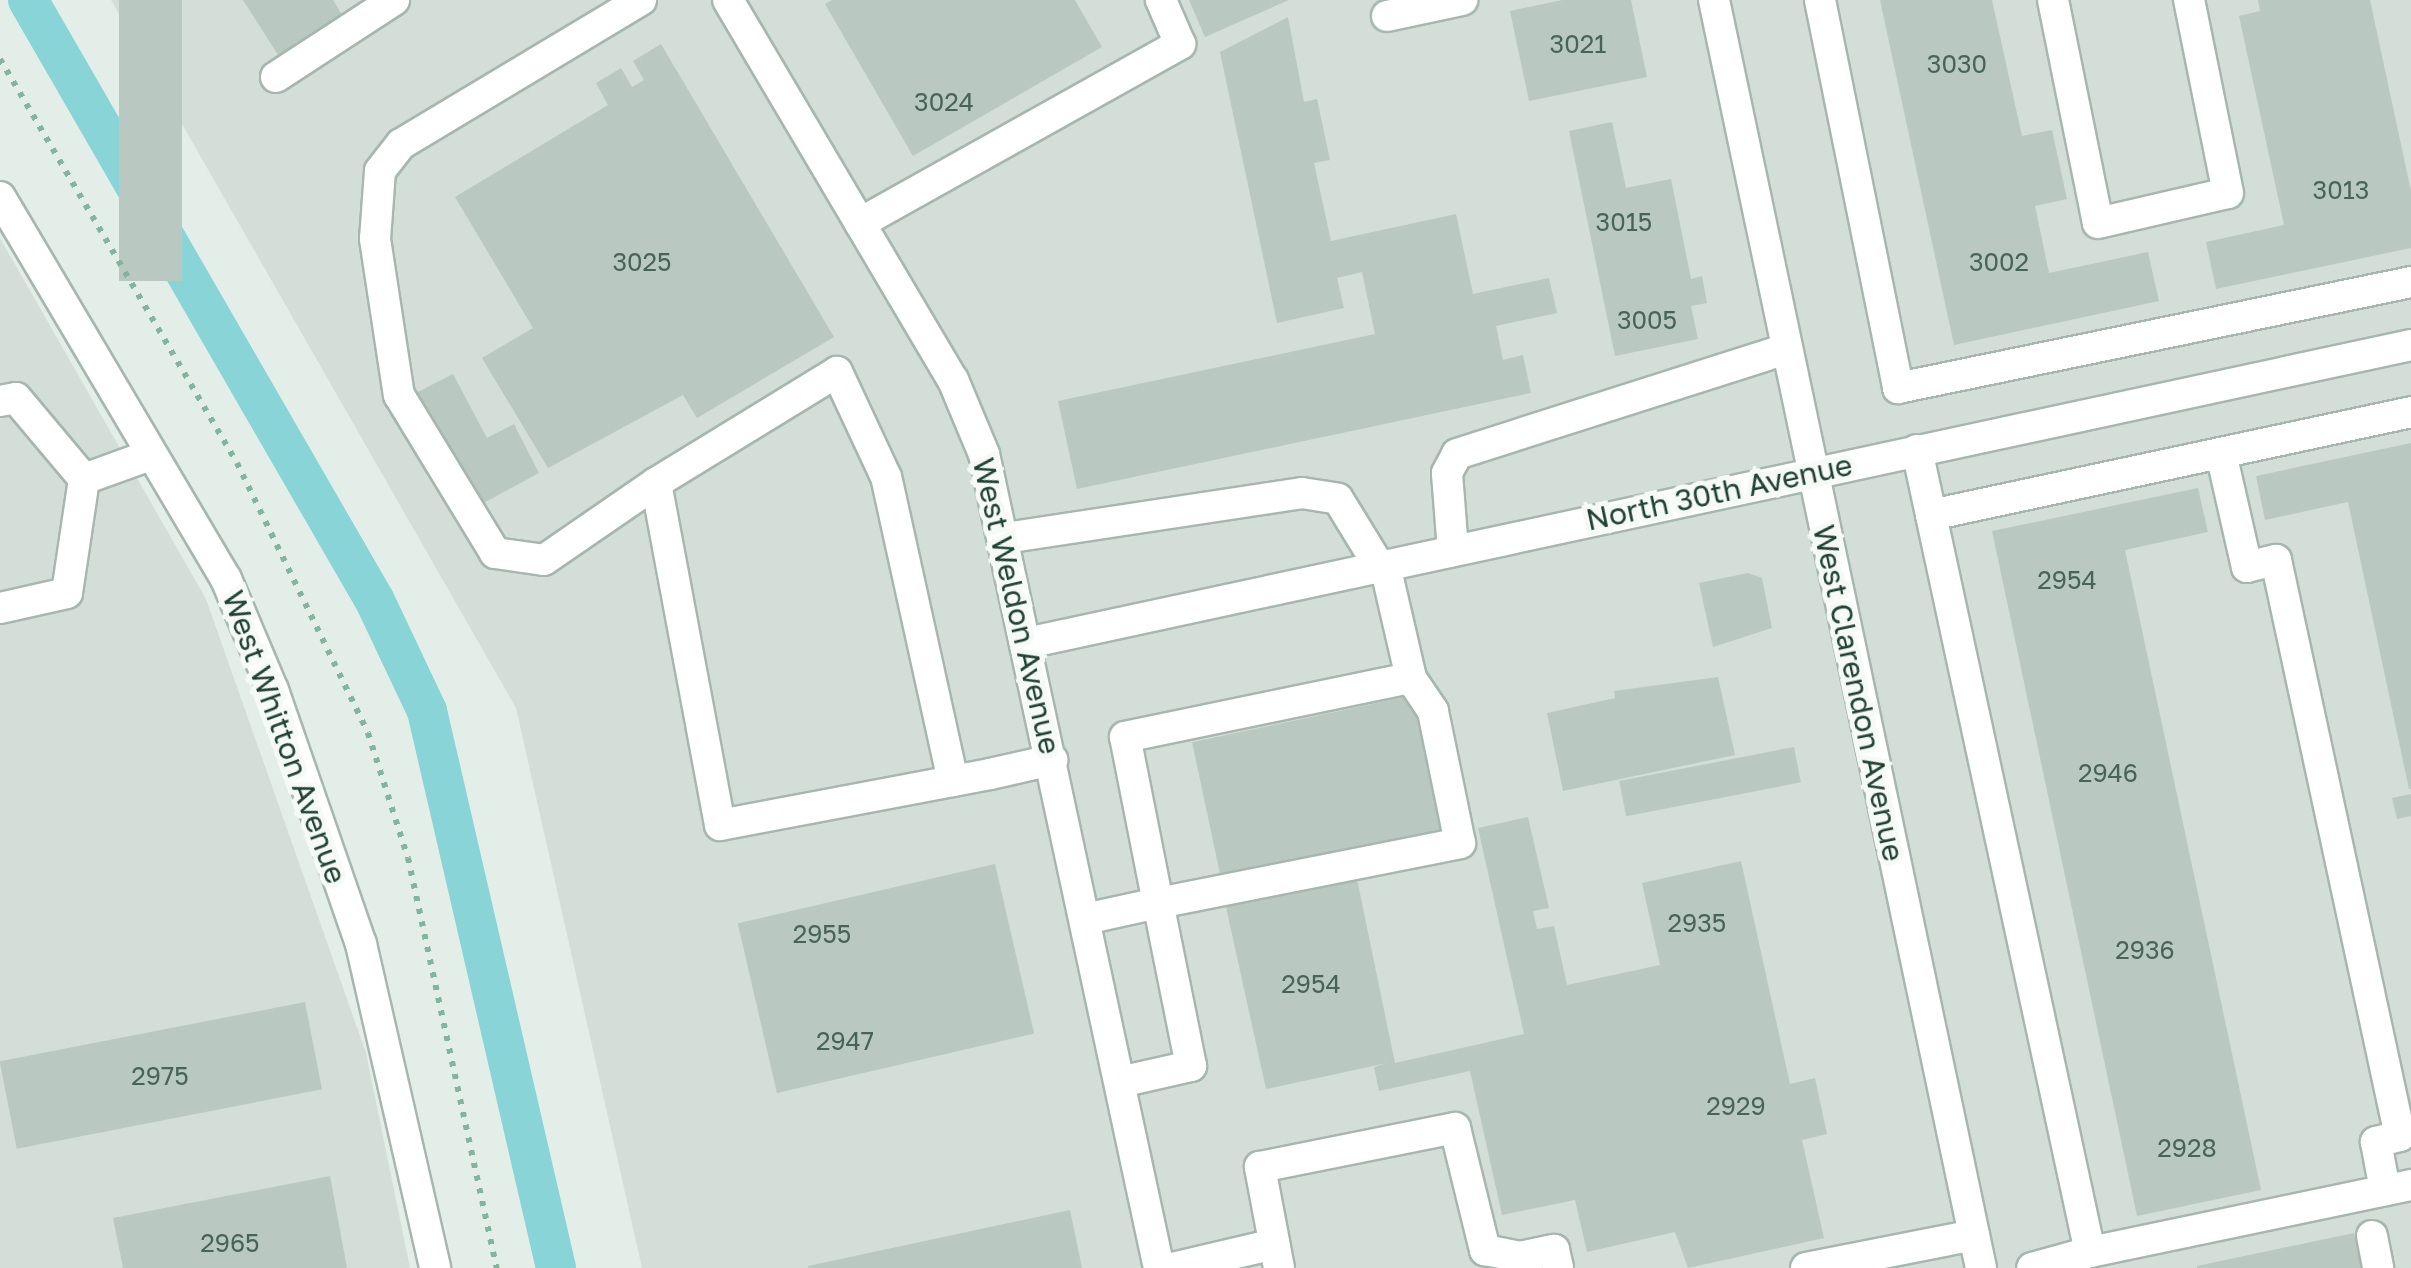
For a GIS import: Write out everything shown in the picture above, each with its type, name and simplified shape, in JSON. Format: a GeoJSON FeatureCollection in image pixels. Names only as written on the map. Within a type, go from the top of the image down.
{"type":"FeatureCollection","features":[{"type":"Feature","properties":{"kind":"street"},"geometry":{"type":"LineString","coordinates":[[276,77],[394,0]]}},
{"type":"Feature","properties":{"kind":"street"},"geometry":{"type":"LineString","coordinates":[[641,0],[401,144],[380,171],[375,239],[400,395],[495,552],[544,560],[656,483],[836,372],[886,477],[953,781]]}},
{"type":"Feature","properties":{"kind":"street","name":"West Weldon Avenue"},"geometry":{"type":"LineString","coordinates":[[728,0],[954,380],[1005,538],[1159,1268]]}},
{"type":"Feature","properties":{"kind":"street"},"geometry":{"type":"LineString","coordinates":[[860,223],[1180,44],[1160,0]]}},
{"type":"Feature","properties":{"kind":"street"},"geometry":{"type":"LineString","coordinates":[[1387,16],[1462,0]]}},
{"type":"Feature","properties":{"kind":"street","name":"West Clarendon Avenue"},"geometry":{"type":"LineString","coordinates":[[1714,0],[1981,1268]]}},
{"type":"Feature","properties":{"kind":"street"},"geometry":{"type":"LineString","coordinates":[[1820,0],[1898,388],[2411,282]]}},
{"type":"Feature","properties":{"kind":"street"},"geometry":{"type":"LineString","coordinates":[[2053,0],[2098,223],[2228,194],[2189,0]]}},
{"type":"Feature","properties":{"kind":"street","name":"West Whitton Avenue"},"geometry":{"type":"LineString","coordinates":[[0,197],[148,456],[226,579],[274,690],[361,944],[435,1268]]}},
{"type":"Feature","properties":{"kind":"street","name":"North 30th Avenue"},"geometry":{"type":"LineString","coordinates":[[1028,643],[2411,345]]}},
{"type":"Feature","properties":{"kind":"street"},"geometry":{"type":"LineString","coordinates":[[1453,550],[1447,473],[1456,454],[1786,349]]}},
{"type":"Feature","properties":{"kind":"street"},"geometry":{"type":"LineString","coordinates":[[0,401],[16,398],[84,479],[67,593],[0,608]]}},
{"type":"Feature","properties":{"kind":"street"},"geometry":{"type":"LineString","coordinates":[[1930,516],[2411,412]]}},
{"type":"Feature","properties":{"kind":"street"},"geometry":{"type":"LineString","coordinates":[[1917,450],[2090,1252]]}},
{"type":"Feature","properties":{"kind":"street"},"geometry":{"type":"LineString","coordinates":[[2032,1268],[2090,1252],[2398,1188],[2376,1142],[2400,1136],[2276,560],[2247,568],[2221,453]]}},
{"type":"Feature","properties":{"kind":"street"},"geometry":{"type":"LineString","coordinates":[[84,479],[148,456]]}},
{"type":"Feature","properties":{"kind":"street"},"geometry":{"type":"LineString","coordinates":[[656,483],[720,826],[1052,760]]}},
{"type":"Feature","properties":{"kind":"street"},"geometry":{"type":"LineString","coordinates":[[1005,538],[1302,493],[1338,499],[1382,566],[1411,678],[1433,711],[1460,843],[1086,919]]}},
{"type":"Feature","properties":{"kind":"street"},"geometry":{"type":"LineString","coordinates":[[1120,1082],[1191,1066],[1125,737],[1411,678]]}},
{"type":"Feature","properties":{"kind":"street"},"geometry":{"type":"LineString","coordinates":[[1172,1268],[1276,1256],[1260,1167],[1455,1128],[1478,1229],[1495,1257],[1554,1250],[1558,1268]]}},
{"type":"Feature","properties":{"kind":"street"},"geometry":{"type":"LineString","coordinates":[[1806,1268],[1974,1235]]}},
{"type":"Feature","properties":{"kind":"street"},"geometry":{"type":"LineString","coordinates":[[2372,1236],[2378,1268]]}},
{"type":"Feature","properties":{"kind":"shaded area"},"geometry":{"type":"Polygon","coordinates":[[[111,0],[2411,0],[2411,1268],[642,1268],[516,708],[111,0]]]}},
{"type":"Feature","properties":{"kind":"shaded area"},"geometry":{"type":"Polygon","coordinates":[[[0,238],[206,599],[366,1053],[410,1268],[0,1268],[0,238]]]}},
{"type":"Feature","properties":{"kind":"building"},"geometry":{"type":"Polygon","coordinates":[[[119,0],[182,0],[182,281],[119,281],[119,0]]]}},
{"type":"Feature","properties":{"kind":"building"},"geometry":{"type":"Polygon","coordinates":[[[243,0],[333,0],[344,18],[280,58],[243,0]]]}},
{"type":"Feature","properties":{"kind":"building"},"geometry":{"type":"Polygon","coordinates":[[[832,0],[1075,0],[1102,47],[913,156],[825,4],[832,0]]]}},
{"type":"Feature","properties":{"kind":"building"},"geometry":{"type":"Polygon","coordinates":[[[1189,0],[1289,0],[1205,37],[1189,0]]]}},
{"type":"Feature","properties":{"kind":"building"},"geometry":{"type":"Polygon","coordinates":[[[1562,0],[1631,0],[1647,77],[1529,101],[1510,11],[1562,0]]]}},
{"type":"Feature","properties":{"kind":"building"},"geometry":{"type":"Polygon","coordinates":[[[1880,0],[1992,0],[2022,136],[2052,130],[2067,199],[2035,206],[2049,273],[2148,252],[2159,301],[1954,345],[1880,0]]]}},
{"type":"Feature","properties":{"kind":"building"},"geometry":{"type":"Polygon","coordinates":[[[2258,0],[2370,0],[2411,191],[2411,248],[2216,289],[2206,242],[2284,225],[2239,16],[2260,11],[2258,0]]]}},
{"type":"Feature","properties":{"kind":"building"},"geometry":{"type":"Polygon","coordinates":[[[1288,17],[1304,102],[1317,99],[1330,160],[1314,163],[1331,241],[1456,214],[1473,294],[1549,278],[1557,313],[1496,326],[1503,360],[1523,355],[1531,393],[1077,489],[1058,401],[1375,334],[1362,272],[1337,278],[1344,308],[1277,323],[1220,52],[1288,17]]]}},
{"type":"Feature","properties":{"kind":"building"},"geometry":{"type":"Polygon","coordinates":[[[661,44],[834,337],[697,418],[683,395],[548,468],[482,358],[533,328],[455,197],[608,105],[596,83],[621,68],[632,87],[644,80],[633,61],[661,44]]]}},
{"type":"Feature","properties":{"kind":"building"},"geometry":{"type":"Polygon","coordinates":[[[1612,122],[1626,188],[1671,179],[1691,279],[1702,276],[1707,303],[1691,306],[1698,339],[1615,356],[1569,131],[1612,122]]]}},
{"type":"Feature","properties":{"kind":"building"},"geometry":{"type":"Polygon","coordinates":[[[453,374],[487,438],[514,424],[539,473],[476,507],[416,393],[453,374]]]}},
{"type":"Feature","properties":{"kind":"building"},"geometry":{"type":"Polygon","coordinates":[[[2411,443],[2409,789],[2348,502],[2265,520],[2256,476],[2411,443]]]}},
{"type":"Feature","properties":{"kind":"building"},"geometry":{"type":"Polygon","coordinates":[[[2198,488],[2208,532],[2125,550],[2261,1190],[2137,1216],[1992,531],[2198,488]]]}},
{"type":"Feature","properties":{"kind":"building"},"geometry":{"type":"Polygon","coordinates":[[[1748,573],[1762,578],[1772,628],[1713,647],[1699,583],[1748,573]]]}},
{"type":"Feature","properties":{"kind":"building"},"geometry":{"type":"Polygon","coordinates":[[[1718,677],[1735,755],[1563,791],[1547,713],[1615,698],[1614,691],[1718,677]]]}},
{"type":"Feature","properties":{"kind":"building"},"geometry":{"type":"Polygon","coordinates":[[[1419,694],[1448,829],[1221,877],[1192,742],[1419,694]]]}},
{"type":"Feature","properties":{"kind":"building"},"geometry":{"type":"Polygon","coordinates":[[[1794,747],[1801,782],[1626,816],[1619,781],[1794,747]]]}},
{"type":"Feature","properties":{"kind":"building"},"geometry":{"type":"Polygon","coordinates":[[[2411,794],[2411,816],[2397,819],[2392,798],[2411,794]]]}},
{"type":"Feature","properties":{"kind":"building"},"geometry":{"type":"Polygon","coordinates":[[[1528,817],[1549,908],[1533,911],[1537,929],[1554,926],[1567,985],[1660,965],[1642,883],[1741,861],[1790,1084],[1815,1078],[1827,1134],[1802,1140],[1824,1238],[1688,1268],[1675,1232],[1587,1252],[1575,1200],[1502,1215],[1470,1071],[1379,1091],[1374,1067],[1387,1063],[1266,1089],[1226,907],[1357,879],[1395,1063],[1524,1034],[1478,828],[1528,817]]]}},
{"type":"Feature","properties":{"kind":"building"},"geometry":{"type":"Polygon","coordinates":[[[995,864],[1034,1034],[777,1093],[738,923],[995,864]]]}},
{"type":"Feature","properties":{"kind":"building"},"geometry":{"type":"Polygon","coordinates":[[[305,1002],[322,1089],[17,1149],[0,1061],[305,1002]]]}},
{"type":"Feature","properties":{"kind":"building"},"geometry":{"type":"Polygon","coordinates":[[[330,1176],[347,1268],[123,1268],[113,1218],[330,1176]]]}},
{"type":"Feature","properties":{"kind":"building"},"geometry":{"type":"Polygon","coordinates":[[[1070,1210],[1082,1268],[808,1268],[808,1266],[1070,1210]]]}},
{"type":"Feature","properties":{"kind":"building"},"geometry":{"type":"Polygon","coordinates":[[[2354,1233],[2361,1268],[2197,1268],[2197,1266],[2354,1233]]]}},
{"type":"Feature","properties":{"kind":"waterway"},"geometry":{"type":"LineString","coordinates":[[28,0],[375,601],[427,711],[556,1268]]}}]}
